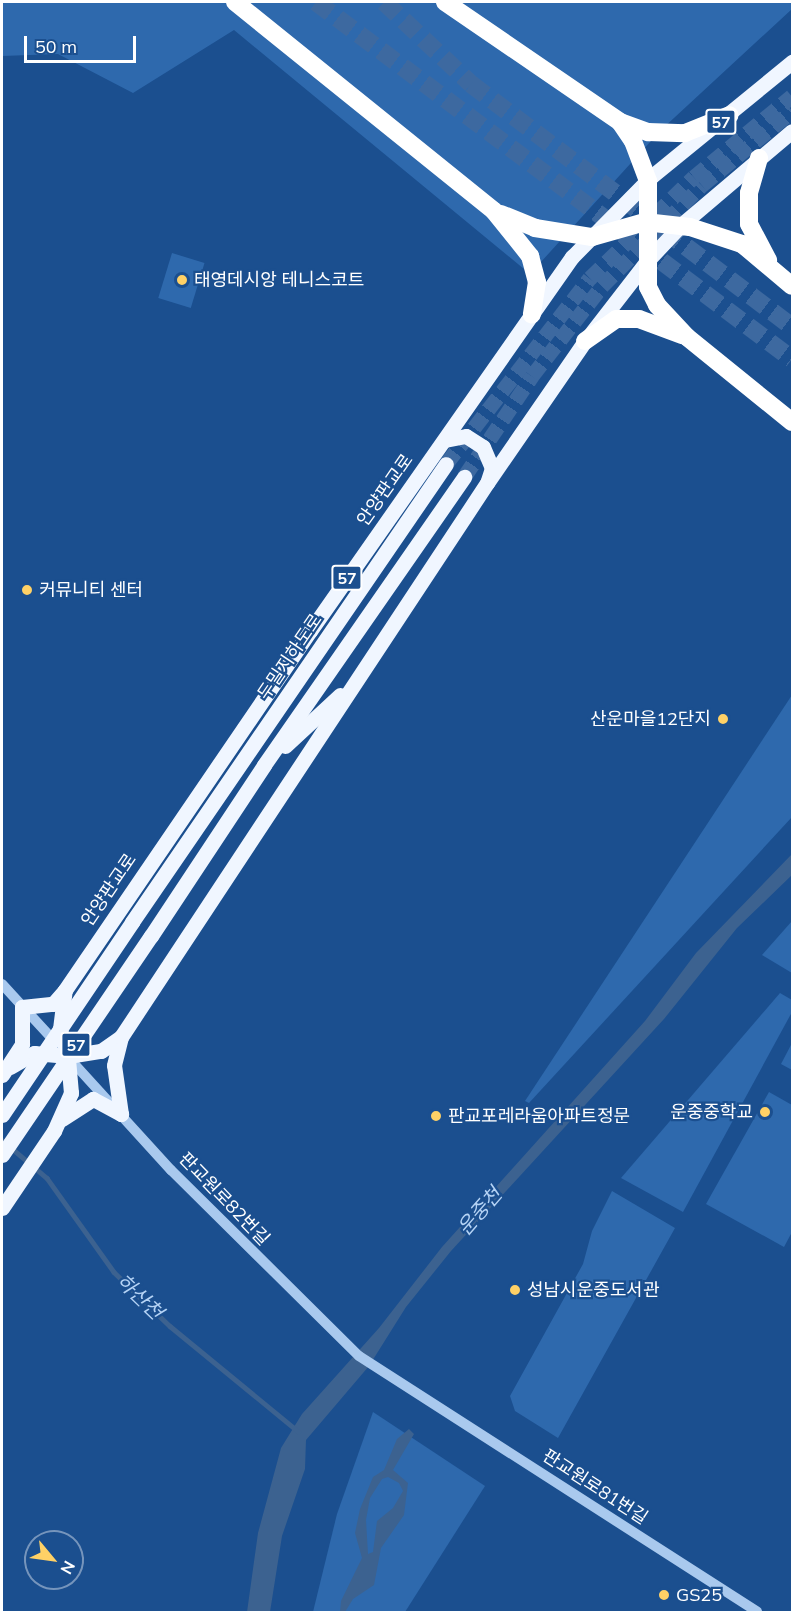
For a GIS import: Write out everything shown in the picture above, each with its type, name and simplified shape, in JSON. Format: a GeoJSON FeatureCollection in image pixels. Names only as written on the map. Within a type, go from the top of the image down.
{"type":"FeatureCollection","features":[{"type":"Feature","properties":{"kind":"highway"},"geometry":{"type":"LineString","coordinates":[[235,2],[494,211],[530,256],[537,282],[532,315]]}},
{"type":"Feature","properties":{"kind":"highway"},"geometry":{"type":"LineString","coordinates":[[445,2],[620,122],[648,132],[685,133],[730,115]]}},
{"type":"Feature","properties":{"kind":"highway"},"geometry":{"type":"LineString","coordinates":[[620,122],[633,141],[648,181],[645,222],[648,287],[657,305],[687,337],[792,422]]}},
{"type":"Feature","properties":{"kind":"highway"},"geometry":{"type":"LineString","coordinates":[[759,158],[749,193],[749,224],[770,265]]}},
{"type":"Feature","properties":{"kind":"highway"},"geometry":{"type":"LineString","coordinates":[[494,211],[535,228],[592,237],[645,222],[681,225],[727,237],[770,265],[792,286]]}},
{"type":"Feature","properties":{"kind":"highway"},"geometry":{"type":"LineString","coordinates":[[585,341],[616,319],[639,319],[687,337]]}},
{"type":"Feature","properties":{"kind":"main road","name":"안양판교로"},"geometry":{"type":"LineString","coordinates":[[65,990],[310,631],[572,257],[648,181],[792,62]]}},
{"type":"Feature","properties":{"kind":"main road"},"geometry":{"type":"LineString","coordinates":[[121,1114],[114,1065],[121,1037],[487,483],[585,341],[647,261],[681,225],[792,131]]}},
{"type":"Feature","properties":{"kind":"main road"},"geometry":{"type":"LineString","coordinates":[[445,440],[466,436],[483,447],[492,468],[487,483]]}},
{"type":"Feature","properties":{"kind":"main road","name":"두밀지하도로"},"geometry":{"type":"LineString","coordinates":[[247,753],[446,464]]}},
{"type":"Feature","properties":{"kind":"main road","name":"57"},"geometry":{"type":"LineString","coordinates":[[2,1155],[264,765],[464,477]]}},
{"type":"Feature","properties":{"kind":"main road"},"geometry":{"type":"LineString","coordinates":[[247,753],[310,631]]}},
{"type":"Feature","properties":{"kind":"main road"},"geometry":{"type":"LineString","coordinates":[[264,765],[356,681]]}},
{"type":"Feature","properties":{"kind":"main road","name":"안양판교로"},"geometry":{"type":"LineString","coordinates":[[2,1115],[247,753]]}},
{"type":"Feature","properties":{"kind":"main road"},"geometry":{"type":"LineString","coordinates":[[2,1074],[22,1044],[22,1007],[53,1004],[65,990]]}},
{"type":"Feature","properties":{"kind":"main road"},"geometry":{"type":"LineString","coordinates":[[57,1126],[71,1093],[68,1056],[60,1029],[65,990]]}},
{"type":"Feature","properties":{"kind":"main road"},"geometry":{"type":"LineString","coordinates":[[2,1074],[34,1053],[68,1056],[101,1051],[121,1037]]}},
{"type":"Feature","properties":{"kind":"main road"},"geometry":{"type":"LineString","coordinates":[[4,1204],[57,1126],[71,1110],[93,1099],[121,1114]]}},
{"type":"Feature","properties":{"kind":"street"},"geometry":{"type":"LineString","coordinates":[[2,984],[68,1056]]}},
{"type":"Feature","properties":{"kind":"street","name":"판교원로82번길"},"geometry":{"type":"LineString","coordinates":[[68,1056],[320,1321]]}},
{"type":"Feature","properties":{"kind":"street","name":"판교원로81번길"},"geometry":{"type":"LineString","coordinates":[[320,1321],[359,1356],[757,1612]]}},
{"type":"Feature","properties":{"kind":"shaded area"},"geometry":{"type":"Polygon","coordinates":[[[2,2],[792,2],[792,9],[661,130],[530,274],[234,30],[133,93],[58,54],[2,56],[2,2]]]}},
{"type":"Feature","properties":{"kind":"shaded area","name":"태영데시앙 테니스코트"},"geometry":{"type":"Polygon","coordinates":[[[172,253],[205,263],[191,308],[158,298],[172,253]]]}},
{"type":"Feature","properties":{"kind":"shaded area"},"geometry":{"type":"Polygon","coordinates":[[[792,695],[792,817],[529,1103],[525,1101],[792,695]]]}},
{"type":"Feature","properties":{"kind":"shaded area"},"geometry":{"type":"Polygon","coordinates":[[[792,921],[792,973],[762,955],[792,921]]]}},
{"type":"Feature","properties":{"kind":"shaded area"},"geometry":{"type":"Polygon","coordinates":[[[780,993],[792,1000],[792,1012],[683,1212],[621,1178],[780,993]]]}},
{"type":"Feature","properties":{"kind":"shaded area"},"geometry":{"type":"Polygon","coordinates":[[[792,1043],[792,1070],[781,1064],[792,1043]]]}},
{"type":"Feature","properties":{"kind":"shaded area"},"geometry":{"type":"Polygon","coordinates":[[[769,1092],[792,1105],[792,1232],[784,1247],[706,1204],[769,1092]]]}},
{"type":"Feature","properties":{"kind":"shaded area"},"geometry":{"type":"Polygon","coordinates":[[[612,1191],[675,1228],[558,1438],[515,1411],[510,1396],[583,1264],[592,1231],[612,1191]]]}},
{"type":"Feature","properties":{"kind":"shaded area"},"geometry":{"type":"Polygon","coordinates":[[[373,1412],[485,1486],[405,1612],[313,1612],[337,1514],[373,1412]]]}},
{"type":"Feature","properties":{"kind":"water","name":"운중천"},"geometry":{"type":"Polygon","coordinates":[[[792,854],[792,875],[737,928],[664,1019],[451,1251],[406,1307],[369,1366],[306,1440],[305,1469],[282,1536],[270,1612],[247,1612],[258,1533],[281,1448],[302,1414],[379,1328],[442,1247],[645,1021],[696,953],[792,854]]]}},
{"type":"Feature","properties":{"kind":"water"},"geometry":{"type":"Polygon","coordinates":[[[409,1429],[414,1434],[393,1470],[408,1483],[404,1515],[381,1548],[374,1585],[353,1599],[345,1612],[340,1612],[341,1601],[362,1558],[355,1533],[360,1509],[373,1477],[384,1470],[397,1439],[409,1429]],[[388,1477],[382,1479],[370,1498],[366,1520],[368,1554],[373,1552],[377,1521],[393,1508],[403,1491],[399,1483],[388,1477]]]}},
{"type":"Feature","properties":{"kind":"waterway","name":"하산천"},"geometry":{"type":"LineString","coordinates":[[2,1140],[47,1178],[114,1272],[170,1326],[298,1431]]}},
{"type":"Feature","properties":{"kind":"tunnel"},"geometry":{"type":"LineString","coordinates":[[316,2],[792,359]]}},
{"type":"Feature","properties":{"kind":"tunnel"},"geometry":{"type":"LineString","coordinates":[[384,2],[471,84],[792,327]]}},
{"type":"Feature","properties":{"kind":"tunnel"},"geometry":{"type":"LineString","coordinates":[[446,464],[590,278],[694,177],[792,96]]}},
{"type":"Feature","properties":{"kind":"tunnel"},"geometry":{"type":"LineString","coordinates":[[464,477],[532,376],[602,286],[702,185],[792,111]]}},
{"type":"Feature","properties":{"kind":"place","name":"태영데시앙 테니스코트"},"geometry":{"type":"Point","coordinates":[182,280]}},
{"type":"Feature","properties":{"kind":"place","name":"커뮤니티 센터"},"geometry":{"type":"Point","coordinates":[27,590]}},
{"type":"Feature","properties":{"kind":"place","name":"산운마을12단지"},"geometry":{"type":"Point","coordinates":[723,719]}},
{"type":"Feature","properties":{"kind":"place","name":"운중중학교"},"geometry":{"type":"Point","coordinates":[765,1112]}},
{"type":"Feature","properties":{"kind":"place","name":"판교포레라움아파트정문"},"geometry":{"type":"Point","coordinates":[436,1116]}},
{"type":"Feature","properties":{"kind":"place","name":"성남시운중도서관"},"geometry":{"type":"Point","coordinates":[515,1290]}},
{"type":"Feature","properties":{"kind":"place","name":"GS25"},"geometry":{"type":"Point","coordinates":[664,1595]}}]}
